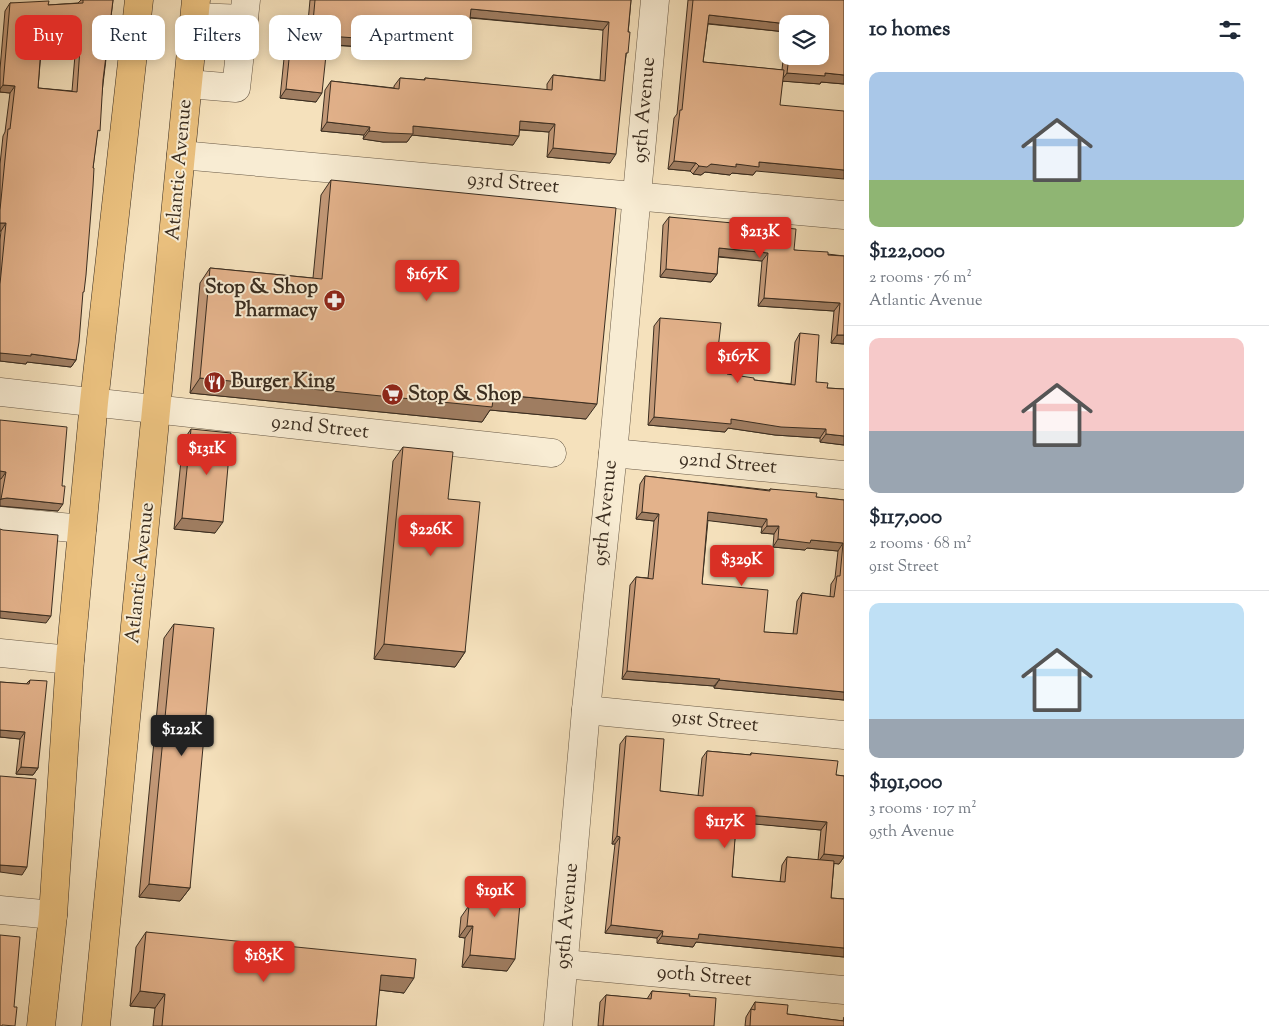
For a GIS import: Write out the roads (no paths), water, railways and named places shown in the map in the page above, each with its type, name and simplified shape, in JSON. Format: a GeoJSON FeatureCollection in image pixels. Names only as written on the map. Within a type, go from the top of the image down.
{"type":"FeatureCollection","features":[{"type":"Feature","properties":{"kind":"main road"},"geometry":{"type":"LineString","coordinates":[[41,1026],[54,915],[70,660],[94,402],[139,0]]}},
{"type":"Feature","properties":{"kind":"main road","name":"Atlantic Avenue"},"geometry":{"type":"LineString","coordinates":[[96,1026],[196,8]]}},
{"type":"Feature","properties":{"kind":"street","name":"95th Avenue"},"geometry":{"type":"LineString","coordinates":[[558,1026],[586,710],[613,453],[655,0]]}},
{"type":"Feature","properties":{"kind":"street"},"geometry":{"type":"LineString","coordinates":[[188,84],[236,88],[245,9],[196,8]]}},
{"type":"Feature","properties":{"kind":"street","name":"93rd Street"},"geometry":{"type":"LineString","coordinates":[[181,155],[844,215]]}},
{"type":"Feature","properties":{"kind":"street","name":"92nd Street"},"geometry":{"type":"LineString","coordinates":[[0,392],[552,453]]}},
{"type":"Feature","properties":{"kind":"street","name":"92nd Street"},"geometry":{"type":"LineString","coordinates":[[613,453],[844,475]]}},
{"type":"Feature","properties":{"kind":"street"},"geometry":{"type":"LineString","coordinates":[[0,521],[82,529]]}},
{"type":"Feature","properties":{"kind":"street"},"geometry":{"type":"LineString","coordinates":[[0,653],[70,660]]}},
{"type":"Feature","properties":{"kind":"street","name":"91st Street"},"geometry":{"type":"LineString","coordinates":[[586,710],[844,735]]}},
{"type":"Feature","properties":{"kind":"street"},"geometry":{"type":"LineString","coordinates":[[0,910],[54,915]]}},
{"type":"Feature","properties":{"kind":"street","name":"90th Street"},"geometry":{"type":"LineString","coordinates":[[564,964],[844,990]]}},
{"type":"Feature","properties":{"kind":"place","name":"Stop & Shop Pharmacy"},"geometry":{"type":"Point","coordinates":[334,300]}},
{"type":"Feature","properties":{"kind":"place","name":"Burger King"},"geometry":{"type":"Point","coordinates":[215,382]}},
{"type":"Feature","properties":{"kind":"place","name":"Stop & Shop"},"geometry":{"type":"Point","coordinates":[392,395]}}]}
